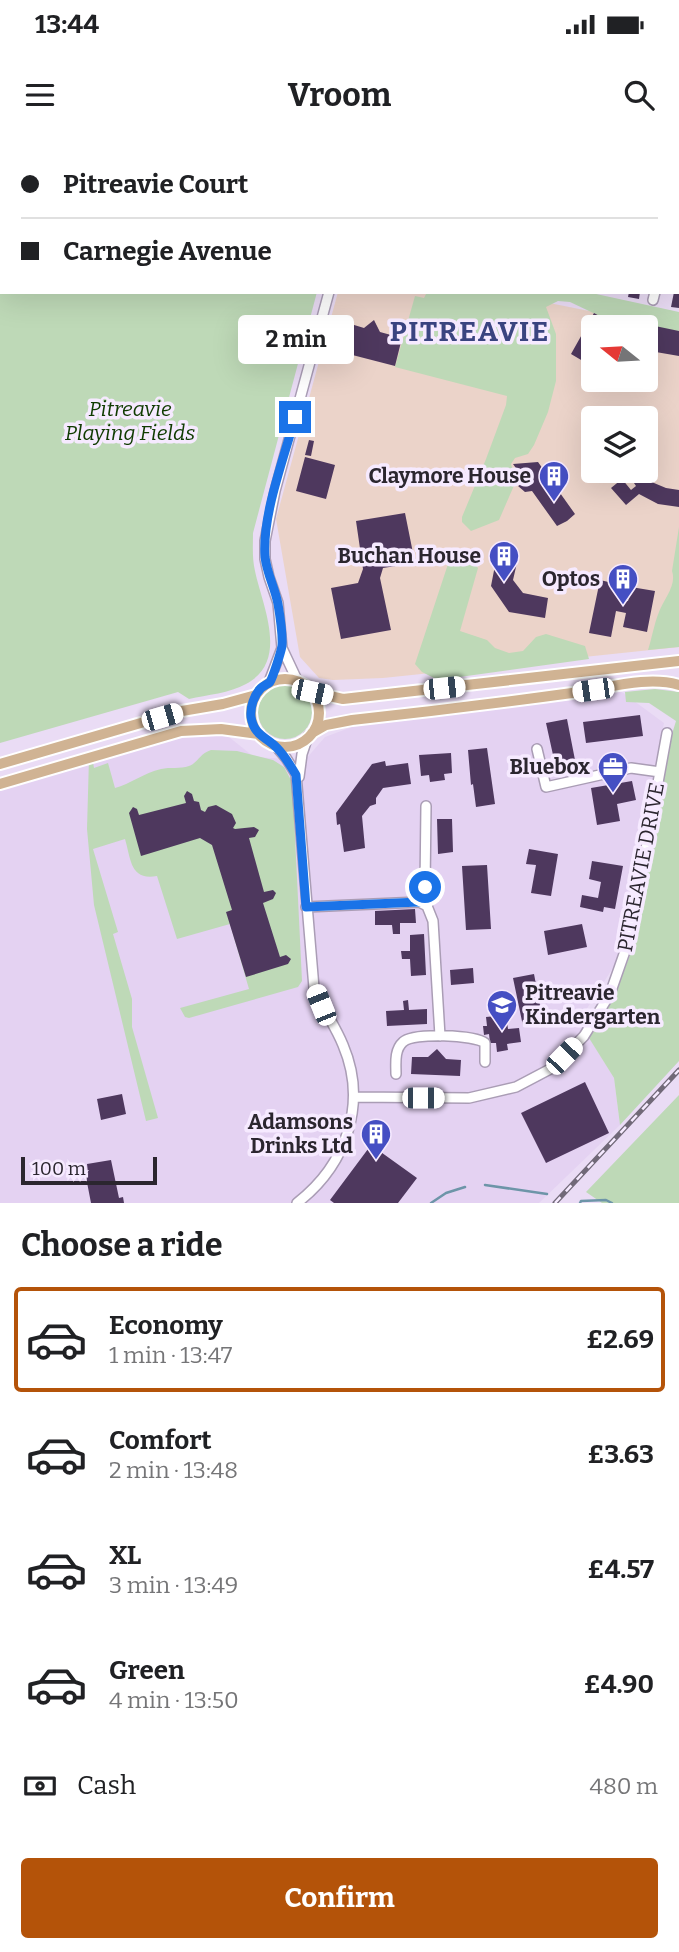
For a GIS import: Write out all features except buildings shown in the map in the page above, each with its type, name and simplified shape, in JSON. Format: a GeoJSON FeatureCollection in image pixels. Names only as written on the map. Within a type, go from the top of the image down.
{"type":"FeatureCollection","features":[{"type":"Feature","properties":{"kind":"main road"},"geometry":{"type":"LineString","coordinates":[[679,661],[343,699],[312,692],[289,679],[279,679],[261,688],[252,705],[251,715],[253,725],[266,741],[275,745],[294,745],[327,725],[352,720],[640,682],[660,681],[679,685]]}},
{"type":"Feature","properties":{"kind":"main road"},"geometry":{"type":"LineString","coordinates":[[310,735],[317,723],[318,713],[312,692]]}},
{"type":"Feature","properties":{"kind":"main road"},"geometry":{"type":"LineString","coordinates":[[0,764],[182,711],[223,705],[256,695]]}},
{"type":"Feature","properties":{"kind":"main road"},"geometry":{"type":"LineString","coordinates":[[0,784],[181,731],[220,729],[259,734]]}},
{"type":"Feature","properties":{"kind":"street"},"geometry":{"type":"LineString","coordinates":[[298,682],[282,648],[278,603],[265,559],[265,541],[275,491],[328,294]]}},
{"type":"Feature","properties":{"kind":"street"},"geometry":{"type":"LineString","coordinates":[[270,682],[282,648]]}},
{"type":"Feature","properties":{"kind":"street","name":"PITREAVIE DRIVE"},"geometry":{"type":"LineString","coordinates":[[354,1097],[469,1098],[516,1087],[554,1067],[584,1036],[610,994],[630,937],[667,733]]}},
{"type":"Feature","properties":{"kind":"street"},"geometry":{"type":"LineString","coordinates":[[299,796],[300,761],[310,735]]}},
{"type":"Feature","properties":{"kind":"street"},"geometry":{"type":"LineString","coordinates":[[275,745],[296,775],[314,988],[344,1046],[354,1097],[351,1122],[339,1155],[323,1179],[297,1203]]}},
{"type":"Feature","properties":{"kind":"street"},"geometry":{"type":"LineString","coordinates":[[537,749],[546,787],[631,768],[660,772]]}},
{"type":"Feature","properties":{"kind":"street"},"geometry":{"type":"LineString","coordinates":[[419,902],[425,887],[426,806]]}},
{"type":"Feature","properties":{"kind":"street"},"geometry":{"type":"LineString","coordinates":[[306,907],[419,902],[427,906],[433,921],[440,1036]]}},
{"type":"Feature","properties":{"kind":"street"},"geometry":{"type":"LineString","coordinates":[[396,1074],[397,1051],[402,1042],[409,1038],[479,1038],[485,1043],[485,1062]]}},
{"type":"Feature","properties":{"kind":"shaded area"},"geometry":{"type":"Polygon","coordinates":[[[337,294],[504,294],[609,315],[581,315],[581,392],[658,392],[658,325],[679,329],[679,647],[383,678],[319,678],[300,657],[276,519],[337,294]]]}},
{"type":"Feature","properties":{"kind":"shaded area"},"geometry":{"type":"Polygon","coordinates":[[[615,687],[664,723],[616,963],[579,1021],[614,1078],[620,1125],[539,1203],[0,1203],[0,784],[181,731],[224,733],[254,757],[305,760],[325,737],[379,717],[615,687]]]}},
{"type":"Feature","properties":{"kind":"green space","name":"Pitreavie Playing Fields"},"geometry":{"type":"Polygon","coordinates":[[[0,294],[316,294],[253,533],[254,566],[270,632],[267,661],[259,674],[246,684],[226,692],[189,699],[178,692],[0,743],[0,294]]]}},
{"type":"Feature","properties":{"kind":"green space"},"geometry":{"type":"Polygon","coordinates":[[[596,294],[679,312],[679,331],[658,328],[658,315],[597,315],[570,302],[558,301],[546,307],[556,334],[556,381],[548,412],[528,454],[515,458],[511,464],[516,481],[499,520],[471,531],[462,522],[462,517],[486,459],[507,396],[395,367],[415,296],[596,294]]]}},
{"type":"Feature","properties":{"kind":"green space"},"geometry":{"type":"Polygon","coordinates":[[[679,527],[679,647],[648,650],[657,617],[673,581],[679,527]]]}},
{"type":"Feature","properties":{"kind":"green space"},"geometry":{"type":"Polygon","coordinates":[[[468,557],[478,568],[460,631],[487,640],[495,648],[509,653],[523,651],[536,637],[546,634],[585,646],[589,659],[438,680],[422,672],[415,664],[450,558],[468,557]]]}},
{"type":"Feature","properties":{"kind":"green space"},"geometry":{"type":"Polygon","coordinates":[[[285,685],[304,693],[312,712],[304,731],[285,739],[266,731],[258,712],[266,693],[285,685]]]}},
{"type":"Feature","properties":{"kind":"green space"},"geometry":{"type":"Polygon","coordinates":[[[655,689],[679,692],[679,1061],[620,1125],[614,1078],[589,1038],[614,997],[636,939],[676,721],[649,703],[626,702],[625,692],[655,689]]]}},
{"type":"Feature","properties":{"kind":"green space"},"geometry":{"type":"Polygon","coordinates":[[[211,750],[237,751],[273,760],[284,767],[291,780],[302,981],[298,987],[185,1017],[180,1008],[249,989],[230,924],[177,939],[157,876],[148,877],[137,872],[125,839],[93,849],[118,932],[113,934],[132,999],[132,1027],[158,1118],[146,1121],[94,905],[87,829],[89,758],[92,757],[94,768],[108,763],[115,788],[164,768],[189,766],[211,750]]]}},
{"type":"Feature","properties":{"kind":"green space"},"geometry":{"type":"Polygon","coordinates":[[[679,1095],[679,1203],[602,1203],[586,1192],[679,1095]]]}},
{"type":"Feature","properties":{"kind":"waterway"},"geometry":{"type":"LineString","coordinates":[[485,1185],[547,1194]]}},
{"type":"Feature","properties":{"kind":"waterway"},"geometry":{"type":"LineString","coordinates":[[431,1203],[446,1193],[465,1187]]}},
{"type":"Feature","properties":{"kind":"waterway"},"geometry":{"type":"LineString","coordinates":[[580,1203],[606,1200],[612,1203]]}},
{"type":"Feature","properties":{"kind":"railway"},"geometry":{"type":"LineString","coordinates":[[555,1203],[679,1070]]}},
{"type":"Feature","properties":{"kind":"place","name":"Claymore House"},"geometry":{"type":"Point","coordinates":[554,503]}},
{"type":"Feature","properties":{"kind":"place","name":"Buchan House"},"geometry":{"type":"Point","coordinates":[504,583]}},
{"type":"Feature","properties":{"kind":"place","name":"Optos"},"geometry":{"type":"Point","coordinates":[623,606]}},
{"type":"Feature","properties":{"kind":"place","name":"Bluebox"},"geometry":{"type":"Point","coordinates":[613,794]}},
{"type":"Feature","properties":{"kind":"place","name":"Pitreavie Kindergarten"},"geometry":{"type":"Point","coordinates":[502,1032]}},
{"type":"Feature","properties":{"kind":"place","name":"Adamsons Drinks Ltd"},"geometry":{"type":"Point","coordinates":[376,1161]}},
{"type":"Feature","properties":{"kind":"district","name":"PITREAVIE"},"geometry":{"type":"Point","coordinates":[470,331]}},
{"type":"Feature","properties":{"kind":"route"},"geometry":{"type":"LineString","coordinates":[[295,417],[265,541],[265,559],[278,603],[282,648],[270,682],[261,688],[252,705],[253,725],[266,741],[275,745],[296,775],[306,907],[419,902],[425,887]]}}]}
